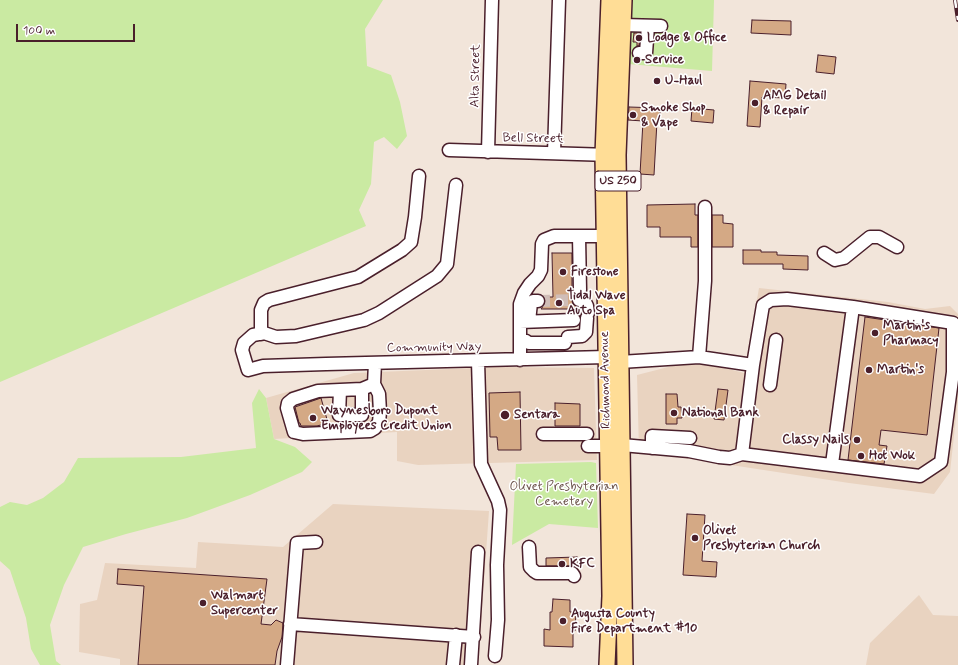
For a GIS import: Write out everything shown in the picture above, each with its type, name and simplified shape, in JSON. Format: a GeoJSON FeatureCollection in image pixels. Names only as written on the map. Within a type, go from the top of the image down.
{"type":"FeatureCollection","features":[{"type":"Feature","properties":{"kind":"main road","name":"Richmond Avenue"},"geometry":{"type":"LineString","coordinates":[[607,665],[610,616],[609,580],[620,362],[610,155],[609,0]]}},
{"type":"Feature","properties":{"kind":"main road","name":"Richmond Avenue"},"geometry":{"type":"LineString","coordinates":[[624,0],[623,25],[603,236],[606,357],[615,446],[624,585],[625,665]]}},
{"type":"Feature","properties":{"kind":"street","name":"Alta Street"},"geometry":{"type":"LineString","coordinates":[[488,152],[492,0]]}},
{"type":"Feature","properties":{"kind":"street"},"geometry":{"type":"LineString","coordinates":[[554,154],[559,0]]}},
{"type":"Feature","properties":{"kind":"street"},"geometry":{"type":"LineString","coordinates":[[623,25],[661,26]]}},
{"type":"Feature","properties":{"kind":"street"},"geometry":{"type":"LineString","coordinates":[[639,53],[646,53],[648,26]]}},
{"type":"Feature","properties":{"kind":"street","name":"Bell Street"},"geometry":{"type":"LineString","coordinates":[[449,150],[610,155]]}},
{"type":"Feature","properties":{"kind":"street"},"geometry":{"type":"LineString","coordinates":[[419,176],[411,242],[402,250],[358,277],[264,302],[261,310],[261,334],[264,333],[276,337],[296,336],[364,320],[379,313],[437,276],[447,264],[456,185]]}},
{"type":"Feature","properties":{"kind":"street"},"geometry":{"type":"LineString","coordinates":[[699,357],[705,281],[705,207]]}},
{"type":"Feature","properties":{"kind":"street"},"geometry":{"type":"LineString","coordinates":[[525,321],[520,304],[524,293],[541,270],[542,244],[544,240],[554,236],[603,236]]}},
{"type":"Feature","properties":{"kind":"street"},"geometry":{"type":"LineString","coordinates":[[523,341],[529,343],[566,340],[582,336],[586,332],[587,306],[580,295],[579,236]]}},
{"type":"Feature","properties":{"kind":"street"},"geometry":{"type":"LineString","coordinates":[[824,254],[835,260],[844,258],[870,237],[879,237],[897,247]]}},
{"type":"Feature","properties":{"kind":"street"},"geometry":{"type":"LineString","coordinates":[[543,434],[587,440],[615,446],[689,451],[730,458],[742,454],[920,476],[941,462],[953,372],[953,323],[853,307],[787,299],[770,300],[763,305],[753,365],[742,454]]}},
{"type":"Feature","properties":{"kind":"street"},"geometry":{"type":"LineString","coordinates":[[520,360],[525,321],[531,303],[533,301],[538,301]]}},
{"type":"Feature","properties":{"kind":"street"},"geometry":{"type":"LineString","coordinates":[[832,464],[853,307]]}},
{"type":"Feature","properties":{"kind":"street"},"geometry":{"type":"LineString","coordinates":[[525,321],[574,320]]}},
{"type":"Feature","properties":{"kind":"street","name":"Community Way"},"geometry":{"type":"LineString","coordinates":[[261,334],[253,335],[244,343],[242,350],[248,370],[263,366],[606,357],[620,362]]}},
{"type":"Feature","properties":{"kind":"street"},"geometry":{"type":"LineString","coordinates":[[770,385],[776,340]]}},
{"type":"Feature","properties":{"kind":"street"},"geometry":{"type":"LineString","coordinates":[[620,362],[699,357],[753,365]]}},
{"type":"Feature","properties":{"kind":"street"},"geometry":{"type":"LineString","coordinates":[[478,361],[482,464],[498,500],[500,510],[497,565],[498,620],[495,656]]}},
{"type":"Feature","properties":{"kind":"street"},"geometry":{"type":"LineString","coordinates":[[374,384],[362,389],[318,391],[293,399],[288,403],[287,408],[294,432],[303,434],[370,431],[376,428],[379,422],[379,394],[374,384],[375,363]]}},
{"type":"Feature","properties":{"kind":"street"},"geometry":{"type":"LineString","coordinates":[[340,390],[339,415],[362,415],[362,389]]}},
{"type":"Feature","properties":{"kind":"street"},"geometry":{"type":"LineString","coordinates":[[652,448],[652,436],[690,438]]}},
{"type":"Feature","properties":{"kind":"street"},"geometry":{"type":"LineString","coordinates":[[286,665],[297,542],[316,542]]}},
{"type":"Feature","properties":{"kind":"street"},"geometry":{"type":"LineString","coordinates":[[529,546],[530,567],[534,571],[537,573],[572,573],[574,576]]}},
{"type":"Feature","properties":{"kind":"street"},"geometry":{"type":"LineString","coordinates":[[471,665],[474,637],[478,552]]}},
{"type":"Feature","properties":{"kind":"street"},"geometry":{"type":"LineString","coordinates":[[476,572],[497,565]]}},
{"type":"Feature","properties":{"kind":"street"},"geometry":{"type":"LineString","coordinates":[[609,580],[624,585]]}},
{"type":"Feature","properties":{"kind":"street"},"geometry":{"type":"LineString","coordinates":[[290,624],[474,637]]}},
{"type":"Feature","properties":{"kind":"street"},"geometry":{"type":"LineString","coordinates":[[453,665],[456,635]]}},
{"type":"Feature","properties":{"kind":"shaded area"},"geometry":{"type":"Polygon","coordinates":[[[759,288],[888,302],[925,309],[950,306],[958,314],[958,399],[950,472],[934,494],[849,483],[639,451],[637,375],[676,365],[709,364],[744,373],[759,288]]]}},
{"type":"Feature","properties":{"kind":"shaded area"},"geometry":{"type":"Polygon","coordinates":[[[499,367],[594,368],[597,460],[418,465],[397,461],[397,432],[274,439],[266,398],[354,373],[499,367]]]}},
{"type":"Feature","properties":{"kind":"shaded area"},"geometry":{"type":"Polygon","coordinates":[[[333,504],[489,511],[478,665],[120,665],[120,659],[79,652],[80,604],[97,600],[105,563],[196,568],[198,542],[283,547],[333,504]]]}},
{"type":"Feature","properties":{"kind":"shaded area"},"geometry":{"type":"Polygon","coordinates":[[[919,595],[933,615],[958,616],[958,665],[866,665],[870,643],[919,595]]]}},
{"type":"Feature","properties":{"kind":"green space"},"geometry":{"type":"Polygon","coordinates":[[[0,0],[383,0],[365,29],[367,66],[391,75],[400,102],[407,136],[397,149],[384,137],[374,142],[371,184],[359,210],[366,226],[0,382],[0,0]]]}},
{"type":"Feature","properties":{"kind":"green space"},"geometry":{"type":"Polygon","coordinates":[[[631,0],[714,0],[712,71],[628,64],[631,0]]]}},
{"type":"Feature","properties":{"kind":"green space"},"geometry":{"type":"Polygon","coordinates":[[[259,389],[266,398],[274,439],[295,447],[312,462],[302,472],[250,495],[187,518],[83,547],[64,585],[50,625],[56,661],[61,665],[40,665],[31,649],[26,618],[10,570],[0,561],[0,507],[10,502],[27,505],[43,498],[64,482],[78,458],[181,457],[256,448],[252,403],[259,389]]]}},
{"type":"Feature","properties":{"kind":"green space","name":"Olivet Presbyterian Cemetery"},"geometry":{"type":"Polygon","coordinates":[[[596,463],[598,528],[549,524],[512,545],[516,464],[596,463]]]}},
{"type":"Feature","properties":{"kind":"building"},"geometry":{"type":"Polygon","coordinates":[[[752,20],[791,21],[791,35],[751,33],[752,20]]]}},
{"type":"Feature","properties":{"kind":"building"},"geometry":{"type":"Polygon","coordinates":[[[634,33],[640,33],[639,46],[637,46],[637,42],[633,42],[634,33]]]}},
{"type":"Feature","properties":{"kind":"building"},"geometry":{"type":"Polygon","coordinates":[[[818,55],[836,57],[834,74],[816,72],[818,55]]]}},
{"type":"Feature","properties":{"kind":"building"},"geometry":{"type":"Polygon","coordinates":[[[750,81],[786,84],[785,98],[762,97],[760,127],[747,126],[750,81]]]}},
{"type":"Feature","properties":{"kind":"building"},"geometry":{"type":"Polygon","coordinates":[[[629,107],[660,108],[660,122],[657,121],[654,175],[640,174],[643,121],[628,120],[629,107]]]}},
{"type":"Feature","properties":{"kind":"building"},"geometry":{"type":"Polygon","coordinates":[[[692,108],[714,110],[713,123],[691,121],[692,108]]]}},
{"type":"Feature","properties":{"kind":"building"},"geometry":{"type":"Polygon","coordinates":[[[695,204],[695,215],[698,215],[698,247],[691,247],[691,237],[660,237],[660,227],[647,227],[647,205],[695,204]]]}},
{"type":"Feature","properties":{"kind":"building"},"geometry":{"type":"Polygon","coordinates":[[[712,215],[723,215],[723,223],[733,224],[733,247],[712,247],[712,215]]]}},
{"type":"Feature","properties":{"kind":"building"},"geometry":{"type":"Polygon","coordinates":[[[743,250],[777,252],[777,255],[808,256],[808,270],[783,269],[783,264],[743,264],[743,250]]]}},
{"type":"Feature","properties":{"kind":"building","name":"Firestone"},"geometry":{"type":"Polygon","coordinates":[[[552,253],[572,253],[572,290],[574,295],[572,300],[573,304],[578,307],[577,309],[541,309],[545,304],[544,297],[553,297],[552,253]]]}},
{"type":"Feature","properties":{"kind":"building"},"geometry":{"type":"Polygon","coordinates":[[[865,317],[939,328],[927,435],[881,430],[879,445],[887,446],[884,464],[848,460],[865,317]]]}},
{"type":"Feature","properties":{"kind":"building"},"geometry":{"type":"Polygon","coordinates":[[[718,389],[728,390],[724,420],[714,419],[718,389]]]}},
{"type":"Feature","properties":{"kind":"building","name":"Sentara"},"geometry":{"type":"Polygon","coordinates":[[[520,392],[521,450],[498,450],[497,437],[490,437],[489,393],[520,392]]]}},
{"type":"Feature","properties":{"kind":"building","name":"National Bank"},"geometry":{"type":"Polygon","coordinates":[[[666,394],[677,394],[678,407],[681,407],[682,418],[677,418],[677,424],[666,424],[666,394]]]}},
{"type":"Feature","properties":{"kind":"building","name":"Waynesboro Dupont Employees Credit Union"},"geometry":{"type":"Polygon","coordinates":[[[321,398],[328,423],[317,426],[301,426],[295,407],[321,398]]]}},
{"type":"Feature","properties":{"kind":"building"},"geometry":{"type":"Polygon","coordinates":[[[555,403],[580,404],[580,426],[555,426],[555,403]]]}},
{"type":"Feature","properties":{"kind":"building","name":"Olivet Presbyterian Church"},"geometry":{"type":"Polygon","coordinates":[[[687,514],[705,515],[702,561],[717,562],[716,577],[683,575],[687,514]]]}},
{"type":"Feature","properties":{"kind":"building","name":"KFC"},"geometry":{"type":"Polygon","coordinates":[[[577,557],[577,568],[572,566],[546,566],[546,558],[577,557]]]}},
{"type":"Feature","properties":{"kind":"building","name":"Walmart Supercenter"},"geometry":{"type":"Polygon","coordinates":[[[118,569],[267,579],[261,624],[271,625],[276,620],[283,623],[282,637],[277,651],[275,665],[138,665],[144,586],[117,584],[118,569]]]}},
{"type":"Feature","properties":{"kind":"building","name":"Augusta County Fire Department #10"},"geometry":{"type":"Polygon","coordinates":[[[553,599],[570,600],[570,612],[576,612],[575,631],[573,630],[573,647],[544,646],[544,629],[550,630],[550,612],[552,612],[553,599]]]}},
{"type":"Feature","properties":{"kind":"tunnel"},"geometry":{"type":"LineString","coordinates":[[538,301],[579,300]]}},
{"type":"Feature","properties":{"kind":"railway"},"geometry":{"type":"LineString","coordinates":[[955,0],[958,20]]}},
{"type":"Feature","properties":{"kind":"place","name":"Lodge & Office"},"geometry":{"type":"Point","coordinates":[639,38]}},
{"type":"Feature","properties":{"kind":"place","name":"Service"},"geometry":{"type":"Point","coordinates":[637,60]}},
{"type":"Feature","properties":{"kind":"place","name":"U-Haul"},"geometry":{"type":"Point","coordinates":[657,81]}},
{"type":"Feature","properties":{"kind":"place","name":"AMG Detail & Repair"},"geometry":{"type":"Point","coordinates":[755,103]}},
{"type":"Feature","properties":{"kind":"place","name":"Smoke Shop & Vape"},"geometry":{"type":"Point","coordinates":[633,115]}},
{"type":"Feature","properties":{"kind":"place","name":"Firestone"},"geometry":{"type":"Point","coordinates":[563,272]}},
{"type":"Feature","properties":{"kind":"place","name":"Tidal Wave Auto Spa"},"geometry":{"type":"Point","coordinates":[559,303]}},
{"type":"Feature","properties":{"kind":"place","name":"Martin's Pharmacy"},"geometry":{"type":"Point","coordinates":[875,333]}},
{"type":"Feature","properties":{"kind":"place","name":"Martin's"},"geometry":{"type":"Point","coordinates":[869,370]}},
{"type":"Feature","properties":{"kind":"place","name":"National Bank"},"geometry":{"type":"Point","coordinates":[674,413]}},
{"type":"Feature","properties":{"kind":"place","name":"Sentara"},"geometry":{"type":"Point","coordinates":[505,415]}},
{"type":"Feature","properties":{"kind":"place","name":"Waynesboro Dupont Employees Credit Union"},"geometry":{"type":"Point","coordinates":[313,418]}},
{"type":"Feature","properties":{"kind":"place","name":"Classy Nails"},"geometry":{"type":"Point","coordinates":[857,440]}},
{"type":"Feature","properties":{"kind":"place","name":"Hot Wok"},"geometry":{"type":"Point","coordinates":[861,456]}},
{"type":"Feature","properties":{"kind":"place","name":"Olivet Presbyterian Church"},"geometry":{"type":"Point","coordinates":[695,538]}},
{"type":"Feature","properties":{"kind":"place","name":"KFC"},"geometry":{"type":"Point","coordinates":[562,564]}},
{"type":"Feature","properties":{"kind":"place","name":"Walmart Supercenter"},"geometry":{"type":"Point","coordinates":[203,603]}},
{"type":"Feature","properties":{"kind":"place","name":"Augusta County Fire Department #10"},"geometry":{"type":"Point","coordinates":[563,621]}}]}
